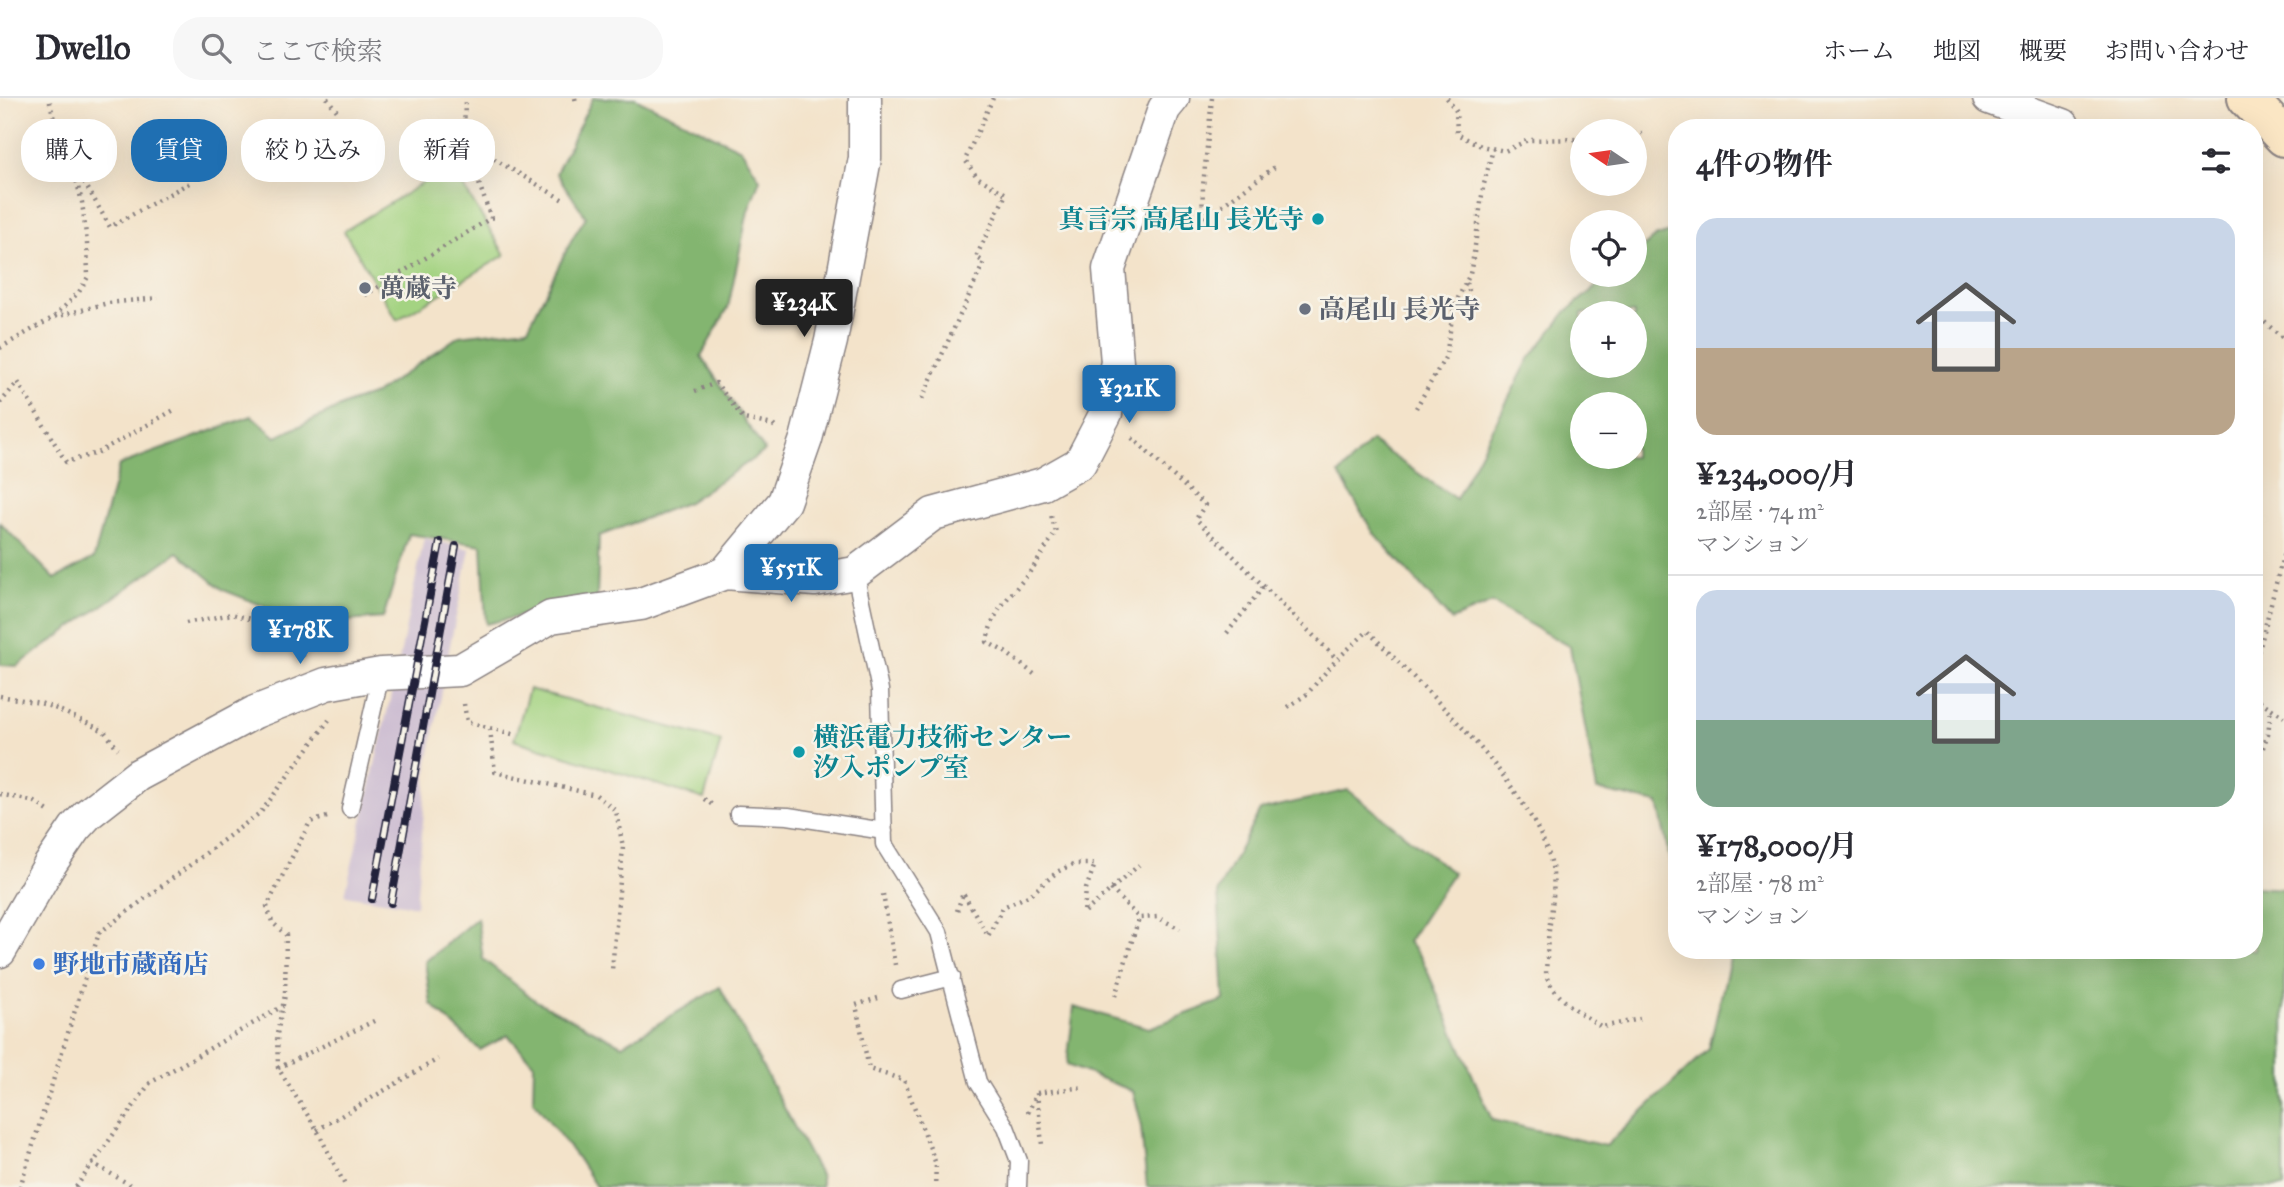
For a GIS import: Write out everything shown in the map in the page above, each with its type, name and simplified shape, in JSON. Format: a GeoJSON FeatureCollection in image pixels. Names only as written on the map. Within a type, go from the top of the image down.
{"type":"FeatureCollection","features":[{"type":"Feature","properties":{"kind":"street"},"geometry":{"type":"LineString","coordinates":[[725,573],[784,502],[801,452],[831,341],[865,158],[865,98]]}},
{"type":"Feature","properties":{"kind":"street"},"geometry":{"type":"LineString","coordinates":[[0,951],[49,866],[88,814],[138,775],[255,712],[326,684],[371,676],[460,670],[551,617],[641,604],[725,573],[815,580],[855,573],[933,514],[1038,486],[1080,463],[1106,413],[1117,362],[1109,269],[1164,109],[1173,98]]}},
{"type":"Feature","properties":{"kind":"street"},"geometry":{"type":"LineString","coordinates":[[1989,98],[2047,119]]}},
{"type":"Feature","properties":{"kind":"street"},"geometry":{"type":"LineString","coordinates":[[2247,98],[2284,137]]}},
{"type":"Feature","properties":{"kind":"lane"},"geometry":{"type":"LineString","coordinates":[[855,573],[880,690],[884,844],[939,932],[978,1082],[1006,1127],[1019,1161],[1018,1187]]}},
{"type":"Feature","properties":{"kind":"lane"},"geometry":{"type":"LineString","coordinates":[[350,809],[371,676]]}},
{"type":"Feature","properties":{"kind":"lane"},"geometry":{"type":"LineString","coordinates":[[738,814],[788,816],[884,831]]}},
{"type":"Feature","properties":{"kind":"lane"},"geometry":{"type":"LineString","coordinates":[[901,990],[952,977]]}},
{"type":"Feature","properties":{"kind":"path"},"geometry":{"type":"LineString","coordinates":[[49,98],[54,119]]}},
{"type":"Feature","properties":{"kind":"path"},"geometry":{"type":"LineString","coordinates":[[327,98],[337,111]]}},
{"type":"Feature","properties":{"kind":"path"},"geometry":{"type":"LineString","coordinates":[[464,119],[465,98]]}},
{"type":"Feature","properties":{"kind":"path"},"geometry":{"type":"LineString","coordinates":[[922,399],[984,262],[976,257],[1006,194],[976,177],[965,160],[993,98]]}},
{"type":"Feature","properties":{"kind":"path"},"geometry":{"type":"LineString","coordinates":[[1212,98],[1202,220],[1276,166]]}},
{"type":"Feature","properties":{"kind":"path"},"geometry":{"type":"LineString","coordinates":[[1447,98],[1456,111],[1457,134],[1481,146],[1505,151],[1528,140],[1570,140]]}},
{"type":"Feature","properties":{"kind":"path"},"geometry":{"type":"LineString","coordinates":[[1416,408],[1446,356],[1454,306],[1466,282],[1474,253],[1483,188],[1493,149]]}},
{"type":"Feature","properties":{"kind":"path"},"geometry":{"type":"LineString","coordinates":[[495,159],[565,201]]}},
{"type":"Feature","properties":{"kind":"path"},"geometry":{"type":"LineString","coordinates":[[0,348],[54,317],[79,292],[88,277],[87,243],[77,182]]}},
{"type":"Feature","properties":{"kind":"path"},"geometry":{"type":"LineString","coordinates":[[84,182],[110,228],[189,183]]}},
{"type":"Feature","properties":{"kind":"path"},"geometry":{"type":"LineString","coordinates":[[365,295],[491,218],[479,182]]}},
{"type":"Feature","properties":{"kind":"path"},"geometry":{"type":"LineString","coordinates":[[1466,282],[1471,296]]}},
{"type":"Feature","properties":{"kind":"path"},"geometry":{"type":"LineString","coordinates":[[54,317],[108,303],[158,298]]}},
{"type":"Feature","properties":{"kind":"path"},"geometry":{"type":"LineString","coordinates":[[2263,321],[2284,339]]}},
{"type":"Feature","properties":{"kind":"path"},"geometry":{"type":"LineString","coordinates":[[0,403],[18,382],[66,462],[97,453],[174,410]]}},
{"type":"Feature","properties":{"kind":"path"},"geometry":{"type":"LineString","coordinates":[[695,391],[716,383],[744,419],[773,425],[801,452]]}},
{"type":"Feature","properties":{"kind":"path"},"geometry":{"type":"LineString","coordinates":[[1106,413],[1205,505],[1196,519],[1337,659]]}},
{"type":"Feature","properties":{"kind":"path"},"geometry":{"type":"LineString","coordinates":[[1034,674],[987,642],[989,627],[1004,600],[1027,575],[1056,532],[1038,486]]}},
{"type":"Feature","properties":{"kind":"path"},"geometry":{"type":"LineString","coordinates":[[2263,635],[2284,552]]}},
{"type":"Feature","properties":{"kind":"path"},"geometry":{"type":"LineString","coordinates":[[1227,634],[1264,586]]}},
{"type":"Feature","properties":{"kind":"path"},"geometry":{"type":"LineString","coordinates":[[186,623],[232,614],[265,623],[282,631],[300,655],[316,665],[326,684]]}},
{"type":"Feature","properties":{"kind":"path"},"geometry":{"type":"LineString","coordinates":[[1288,707],[1307,694],[1337,659],[1368,631],[1488,756],[1524,806],[1549,853],[1554,880],[1546,977],[1567,1004],[1602,1027],[1640,1019]]}},
{"type":"Feature","properties":{"kind":"path"},"geometry":{"type":"LineString","coordinates":[[460,670],[467,722],[516,735]]}},
{"type":"Feature","properties":{"kind":"path"},"geometry":{"type":"LineString","coordinates":[[20,1187],[99,933],[261,812],[371,676]]}},
{"type":"Feature","properties":{"kind":"path"},"geometry":{"type":"LineString","coordinates":[[0,696],[40,703],[104,731],[138,775]]}},
{"type":"Feature","properties":{"kind":"path"},"geometry":{"type":"LineString","coordinates":[[2263,703],[2284,717]]}},
{"type":"Feature","properties":{"kind":"path"},"geometry":{"type":"LineString","coordinates":[[2263,748],[2268,734],[2271,708]]}},
{"type":"Feature","properties":{"kind":"path"},"geometry":{"type":"LineString","coordinates":[[490,729],[495,772],[596,795],[616,811],[623,847],[612,970]]}},
{"type":"Feature","properties":{"kind":"path"},"geometry":{"type":"LineString","coordinates":[[0,794],[35,802],[75,828]]}},
{"type":"Feature","properties":{"kind":"path"},"geometry":{"type":"LineString","coordinates":[[346,1187],[317,1130],[278,1068],[277,1034],[285,995],[286,935],[272,922],[267,906],[310,822],[350,809]]}},
{"type":"Feature","properties":{"kind":"path"},"geometry":{"type":"LineString","coordinates":[[942,943],[953,926],[963,893],[988,936],[1003,907],[1030,895],[1057,872],[1073,864],[1095,864],[1086,890],[1084,913],[1139,865]]}},
{"type":"Feature","properties":{"kind":"path"},"geometry":{"type":"LineString","coordinates":[[901,871],[882,890],[892,954],[901,990],[856,1005],[869,1069],[904,1080],[936,1164],[935,1187]]}},
{"type":"Feature","properties":{"kind":"path"},"geometry":{"type":"LineString","coordinates":[[1111,889],[1139,918],[1157,917],[1180,929]]}},
{"type":"Feature","properties":{"kind":"path"},"geometry":{"type":"LineString","coordinates":[[1115,996],[1139,918]]}},
{"type":"Feature","properties":{"kind":"path"},"geometry":{"type":"LineString","coordinates":[[76,1187],[149,1083],[283,1006]]}},
{"type":"Feature","properties":{"kind":"path"},"geometry":{"type":"LineString","coordinates":[[278,1068],[378,1019]]}},
{"type":"Feature","properties":{"kind":"path"},"geometry":{"type":"LineString","coordinates":[[317,1130],[438,1059]]}},
{"type":"Feature","properties":{"kind":"path"},"geometry":{"type":"LineString","coordinates":[[1037,1093],[1083,1087]]}},
{"type":"Feature","properties":{"kind":"path"},"geometry":{"type":"LineString","coordinates":[[92,1163],[134,1187]]}},
{"type":"Feature","properties":{"kind":"shaded area"},"geometry":{"type":"Polygon","coordinates":[[[424,538],[470,549],[447,660],[399,661],[424,538]]]}},
{"type":"Feature","properties":{"kind":"shaded area"},"geometry":{"type":"Polygon","coordinates":[[[393,686],[443,686],[428,762],[416,906],[345,895],[393,686]]]}},
{"type":"Feature","properties":{"kind":"green space"},"geometry":{"type":"Polygon","coordinates":[[[593,98],[635,98],[741,149],[760,179],[748,211],[728,308],[701,356],[765,451],[688,502],[599,536],[597,598],[486,624],[482,545],[409,534],[383,618],[310,624],[223,590],[178,552],[17,666],[0,665],[0,523],[55,579],[94,558],[119,465],[252,416],[276,437],[351,402],[375,394],[459,336],[528,328],[573,237],[586,217],[556,173],[593,98]]]}},
{"type":"Feature","properties":{"kind":"green space"},"geometry":{"type":"Polygon","coordinates":[[[425,182],[461,182],[505,255],[397,320],[344,231],[425,182]]]}},
{"type":"Feature","properties":{"kind":"green space"},"geometry":{"type":"Polygon","coordinates":[[[1668,233],[1668,851],[1658,803],[1597,790],[1570,647],[1492,603],[1451,620],[1373,532],[1339,474],[1371,441],[1456,499],[1529,359],[1570,308],[1570,378],[1647,378],[1647,301],[1579,301],[1596,287],[1647,287],[1647,244],[1655,237],[1668,233]]]}},
{"type":"Feature","properties":{"kind":"green space"},"geometry":{"type":"Polygon","coordinates":[[[529,689],[721,741],[704,799],[514,740],[529,689]]]}},
{"type":"Feature","properties":{"kind":"green space"},"geometry":{"type":"Polygon","coordinates":[[[1348,790],[1453,873],[1408,942],[1422,959],[1492,1120],[1606,1146],[1709,1049],[1730,959],[2263,959],[2263,888],[2284,889],[2284,1187],[1147,1187],[1140,1118],[1133,1091],[1067,1065],[1074,1007],[1149,1028],[1224,1000],[1218,891],[1260,810],[1348,790]]]}},
{"type":"Feature","properties":{"kind":"green space"},"geometry":{"type":"Polygon","coordinates":[[[477,918],[483,959],[536,1001],[622,1045],[720,987],[821,1177],[821,1187],[596,1187],[533,1100],[534,1064],[508,1035],[480,1050],[431,1004],[425,962],[477,918]]]}},
{"type":"Feature","properties":{"kind":"railway"},"geometry":{"type":"LineString","coordinates":[[372,899],[440,542]]}},
{"type":"Feature","properties":{"kind":"railway"},"geometry":{"type":"LineString","coordinates":[[391,903],[456,546]]}},
{"type":"Feature","properties":{"kind":"place","name":"真言宗 高尾山 長光寺"},"geometry":{"type":"Point","coordinates":[1318,219]}},
{"type":"Feature","properties":{"kind":"place","name":"萬蔵寺"},"geometry":{"type":"Point","coordinates":[365,288]}},
{"type":"Feature","properties":{"kind":"place","name":"高尾山 長光寺"},"geometry":{"type":"Point","coordinates":[1305,309]}},
{"type":"Feature","properties":{"kind":"place","name":"横浜電力技術センター 汐入ポンプ室"},"geometry":{"type":"Point","coordinates":[799,752]}},
{"type":"Feature","properties":{"kind":"place","name":"野地市蔵商店"},"geometry":{"type":"Point","coordinates":[39,964]}}]}
